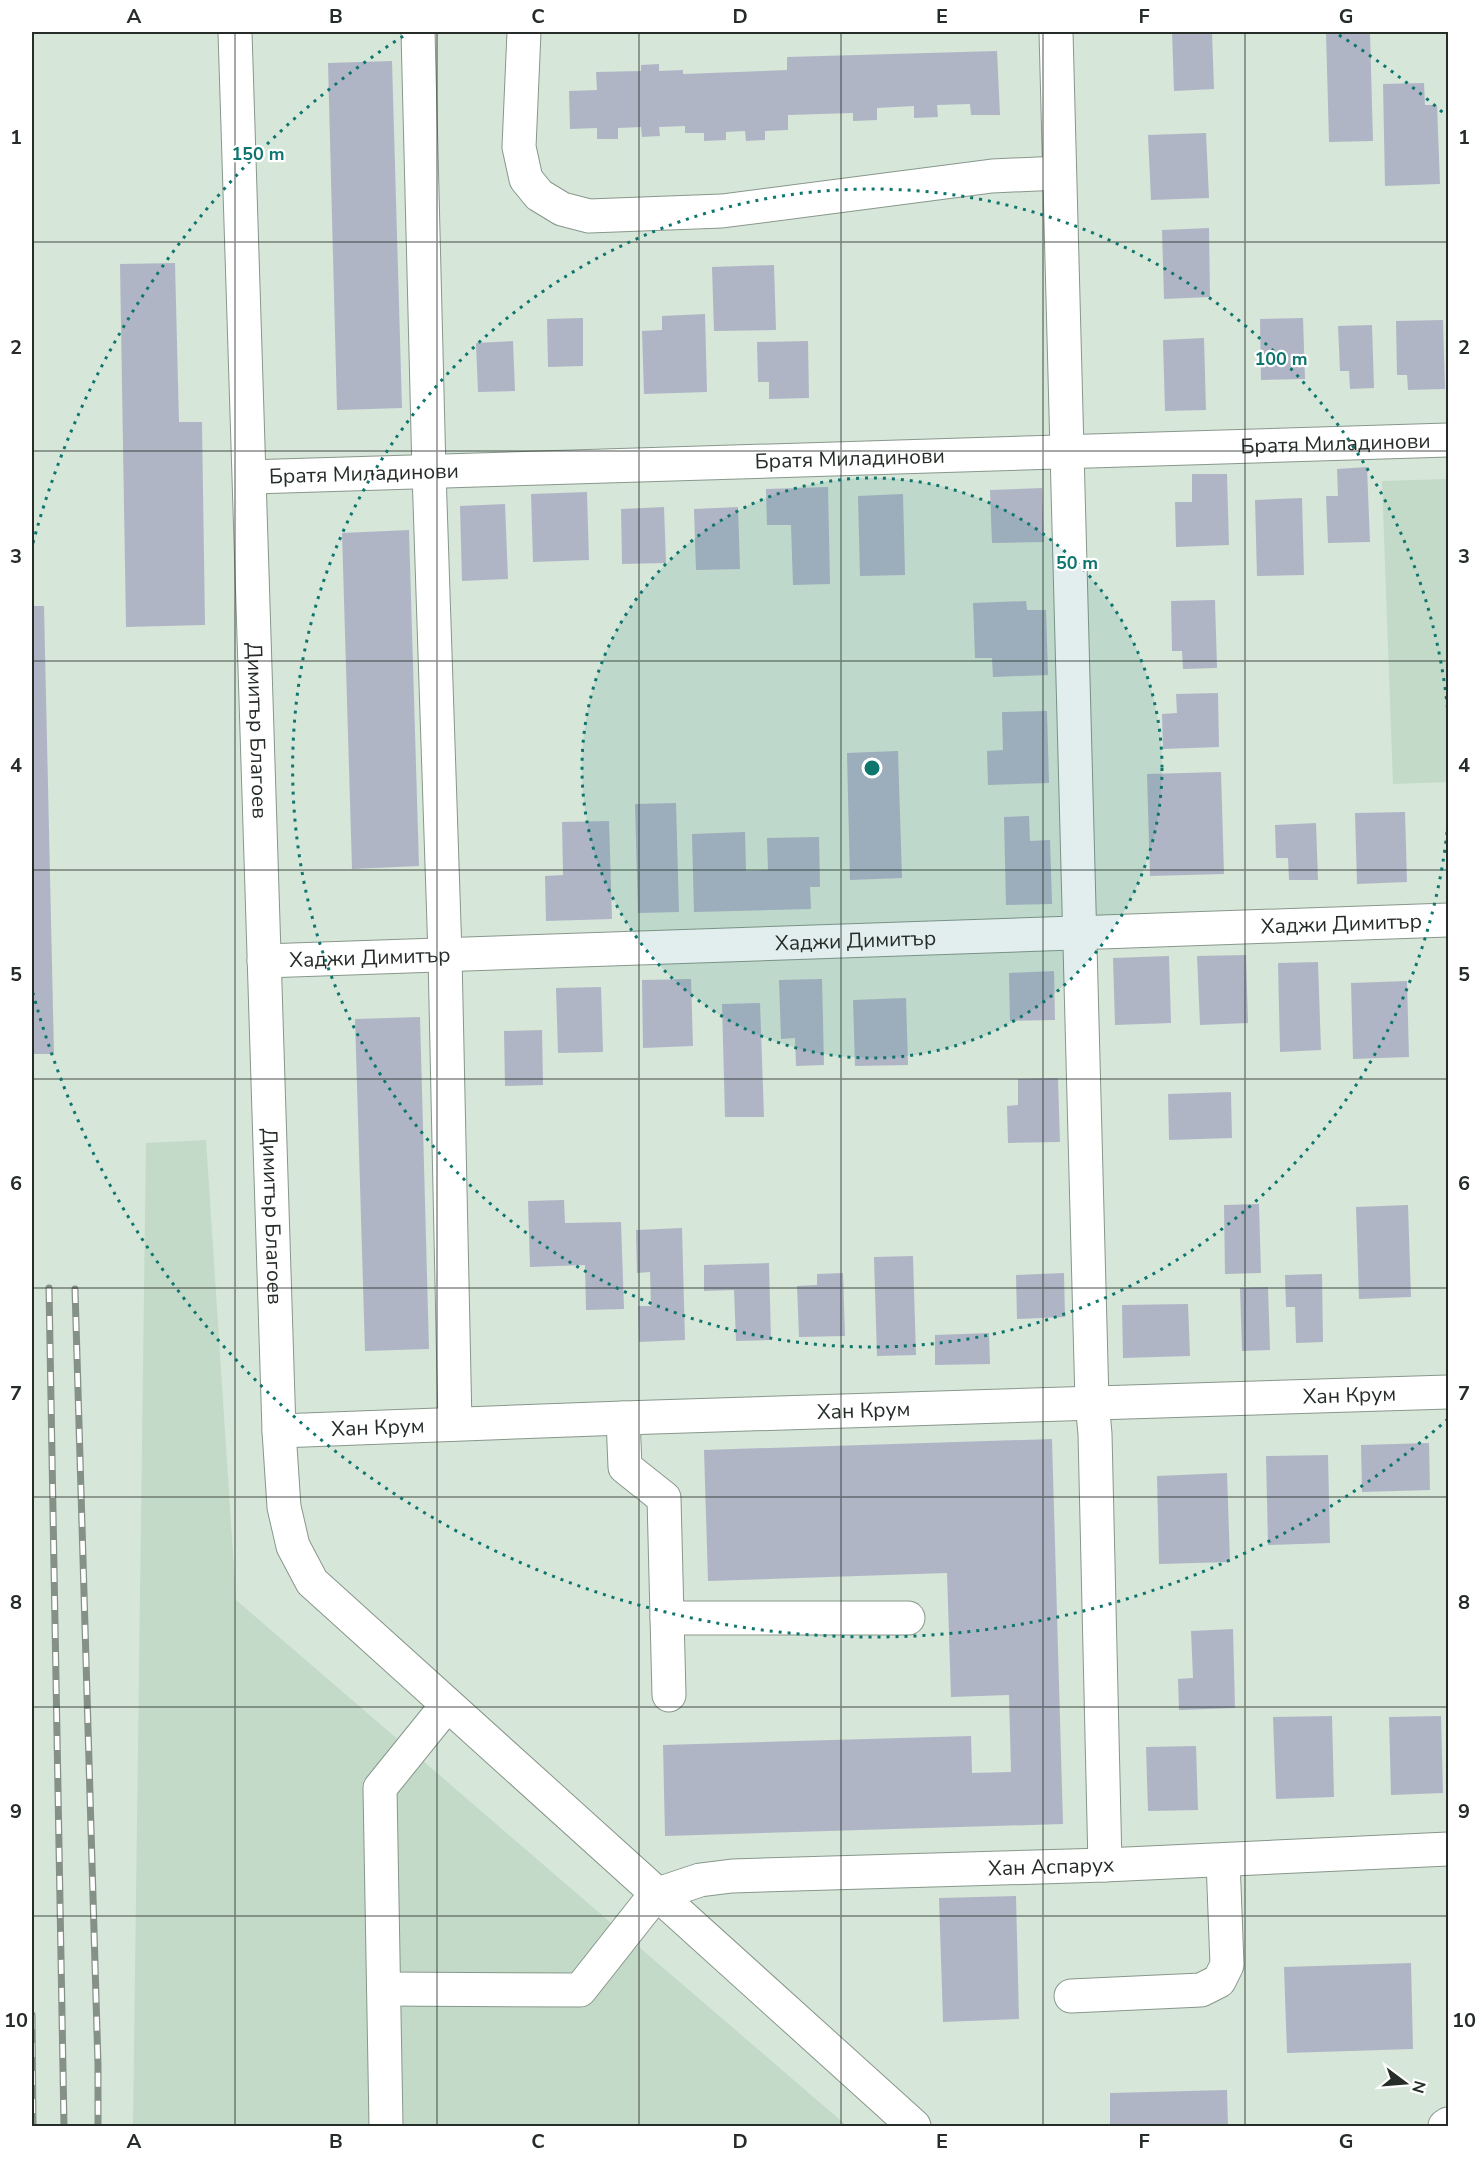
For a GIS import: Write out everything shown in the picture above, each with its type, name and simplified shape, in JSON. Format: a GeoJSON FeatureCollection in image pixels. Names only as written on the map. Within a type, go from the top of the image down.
{"type":"FeatureCollection","features":[{"type":"Feature","properties":{"kind":"street","name":"Димитър Благоев"},"geometry":{"type":"LineString","coordinates":[[235,32],[279,1431],[284,1507],[293,1546],[312,1582],[655,1895],[914,2127]]}},
{"type":"Feature","properties":{"kind":"street"},"geometry":{"type":"LineString","coordinates":[[417,32],[445,955],[455,1424]]}},
{"type":"Feature","properties":{"kind":"street"},"geometry":{"type":"LineString","coordinates":[[524,32],[519,147],[521,158],[526,179],[539,195],[562,209],[589,216],[722,211],[992,176],[1059,173]]}},
{"type":"Feature","properties":{"kind":"street"},"geometry":{"type":"LineString","coordinates":[[1056,32],[1065,452],[1092,1402],[1095,1434],[1105,1865]]}},
{"type":"Feature","properties":{"kind":"street","name":"Братя Миладинови"},"geometry":{"type":"LineString","coordinates":[[250,477],[1449,440]]}},
{"type":"Feature","properties":{"kind":"street","name":"Хаджи Димитър"},"geometry":{"type":"LineString","coordinates":[[264,961],[1449,920]]}},
{"type":"Feature","properties":{"kind":"street","name":"Хан Крум"},"geometry":{"type":"LineString","coordinates":[[279,1431],[1092,1402],[1449,1392]]}},
{"type":"Feature","properties":{"kind":"street"},"geometry":{"type":"LineString","coordinates":[[623,1418],[624,1467],[664,1498],[669,1695]]}},
{"type":"Feature","properties":{"kind":"street"},"geometry":{"type":"LineString","coordinates":[[667,1618],[908,1618]]}},
{"type":"Feature","properties":{"kind":"street"},"geometry":{"type":"LineString","coordinates":[[386,2127],[380,1788],[447,1705]]}},
{"type":"Feature","properties":{"kind":"street","name":"Хан Аспарух"},"geometry":{"type":"LineString","coordinates":[[655,1895],[700,1880],[732,1876],[1105,1865],[1449,1850]]}},
{"type":"Feature","properties":{"kind":"street"},"geometry":{"type":"LineString","coordinates":[[1071,1996],[1201,1990],[1219,1981],[1227,1965],[1223,1860]]}},
{"type":"Feature","properties":{"kind":"street"},"geometry":{"type":"LineString","coordinates":[[384,1989],[580,1990],[655,1895]]}},
{"type":"Feature","properties":{"kind":"street"},"geometry":{"type":"LineString","coordinates":[[1444,2127],[1449,2124]]}},
{"type":"Feature","properties":{"kind":"shaded area"},"geometry":{"type":"Polygon","coordinates":[[[1448,479],[1448,782],[1393,784],[1382,481],[1448,479]]]}},
{"type":"Feature","properties":{"kind":"shaded area"},"geometry":{"type":"Polygon","coordinates":[[[206,1140],[236,1600],[847,2126],[133,2126],[146,1143],[206,1140]]]}},
{"type":"Feature","properties":{"kind":"building"},"geometry":{"type":"Polygon","coordinates":[[[1172,32],[1212,32],[1214,89],[1174,91],[1172,32]]]}},
{"type":"Feature","properties":{"kind":"building"},"geometry":{"type":"Polygon","coordinates":[[[1326,32],[1370,32],[1373,141],[1329,142],[1326,32]]]}},
{"type":"Feature","properties":{"kind":"building"},"geometry":{"type":"Polygon","coordinates":[[[997,51],[1000,115],[971,115],[970,104],[937,105],[938,117],[914,118],[914,106],[877,108],[877,120],[853,121],[853,113],[788,115],[788,130],[765,131],[765,140],[746,141],[745,131],[726,132],[726,140],[704,141],[704,133],[685,133],[685,126],[659,127],[660,136],[642,137],[641,127],[618,128],[618,139],[597,139],[597,128],[570,129],[569,91],[597,90],[596,72],[641,71],[641,65],[659,64],[659,71],[683,70],[683,74],[787,70],[787,57],[997,51]]]}},
{"type":"Feature","properties":{"kind":"building"},"geometry":{"type":"Polygon","coordinates":[[[392,61],[402,408],[337,410],[328,63],[392,61]]]}},
{"type":"Feature","properties":{"kind":"building"},"geometry":{"type":"Polygon","coordinates":[[[1424,83],[1425,105],[1437,105],[1440,184],[1385,186],[1383,84],[1424,83]]]}},
{"type":"Feature","properties":{"kind":"building"},"geometry":{"type":"Polygon","coordinates":[[[1206,133],[1209,198],[1151,200],[1148,135],[1206,133]]]}},
{"type":"Feature","properties":{"kind":"building"},"geometry":{"type":"Polygon","coordinates":[[[1209,228],[1210,297],[1164,299],[1162,230],[1209,228]]]}},
{"type":"Feature","properties":{"kind":"building"},"geometry":{"type":"Polygon","coordinates":[[[175,263],[179,422],[202,422],[205,625],[126,627],[120,264],[175,263]]]}},
{"type":"Feature","properties":{"kind":"building"},"geometry":{"type":"Polygon","coordinates":[[[774,265],[776,330],[714,331],[712,267],[774,265]]]}},
{"type":"Feature","properties":{"kind":"building"},"geometry":{"type":"Polygon","coordinates":[[[705,314],[707,392],[644,394],[642,331],[662,330],[662,316],[705,314]]]}},
{"type":"Feature","properties":{"kind":"building"},"geometry":{"type":"Polygon","coordinates":[[[583,318],[583,366],[548,367],[547,319],[583,318]]]}},
{"type":"Feature","properties":{"kind":"building"},"geometry":{"type":"Polygon","coordinates":[[[1303,318],[1305,379],[1261,380],[1260,319],[1303,318]]]}},
{"type":"Feature","properties":{"kind":"building"},"geometry":{"type":"Polygon","coordinates":[[[1443,320],[1445,389],[1408,390],[1407,375],[1397,375],[1396,321],[1443,320]]]}},
{"type":"Feature","properties":{"kind":"building"},"geometry":{"type":"Polygon","coordinates":[[[1372,325],[1374,388],[1350,389],[1349,371],[1340,371],[1338,326],[1372,325]]]}},
{"type":"Feature","properties":{"kind":"building"},"geometry":{"type":"Polygon","coordinates":[[[1204,338],[1206,410],[1165,411],[1163,340],[1204,338]]]}},
{"type":"Feature","properties":{"kind":"building"},"geometry":{"type":"Polygon","coordinates":[[[513,341],[515,391],[478,392],[476,343],[513,341]]]}},
{"type":"Feature","properties":{"kind":"building"},"geometry":{"type":"Polygon","coordinates":[[[808,341],[809,398],[769,399],[769,382],[758,382],[757,342],[808,341]]]}},
{"type":"Feature","properties":{"kind":"building"},"geometry":{"type":"Polygon","coordinates":[[[1367,467],[1370,542],[1328,543],[1326,496],[1338,496],[1337,469],[1367,467]]]}},
{"type":"Feature","properties":{"kind":"building"},"geometry":{"type":"Polygon","coordinates":[[[1192,474],[1227,474],[1229,545],[1176,547],[1175,502],[1192,502],[1192,474]]]}},
{"type":"Feature","properties":{"kind":"building"},"geometry":{"type":"Polygon","coordinates":[[[828,487],[830,584],[793,585],[791,525],[767,525],[766,489],[828,487]]]}},
{"type":"Feature","properties":{"kind":"building"},"geometry":{"type":"Polygon","coordinates":[[[1042,488],[1044,542],[992,543],[990,490],[1042,488]]]}},
{"type":"Feature","properties":{"kind":"building"},"geometry":{"type":"Polygon","coordinates":[[[587,492],[589,560],[533,562],[531,494],[587,492]]]}},
{"type":"Feature","properties":{"kind":"building"},"geometry":{"type":"Polygon","coordinates":[[[903,494],[905,575],[860,576],[858,496],[903,494]]]}},
{"type":"Feature","properties":{"kind":"building"},"geometry":{"type":"Polygon","coordinates":[[[1302,498],[1304,575],[1257,576],[1255,500],[1302,498]]]}},
{"type":"Feature","properties":{"kind":"building"},"geometry":{"type":"Polygon","coordinates":[[[505,504],[508,579],[462,581],[460,506],[505,504]]]}},
{"type":"Feature","properties":{"kind":"building"},"geometry":{"type":"Polygon","coordinates":[[[664,507],[666,563],[622,564],[621,509],[664,507]]]}},
{"type":"Feature","properties":{"kind":"building"},"geometry":{"type":"Polygon","coordinates":[[[738,507],[740,569],[696,570],[694,509],[738,507]]]}},
{"type":"Feature","properties":{"kind":"building"},"geometry":{"type":"Polygon","coordinates":[[[409,530],[419,866],[352,869],[342,533],[409,530]]]}},
{"type":"Feature","properties":{"kind":"building"},"geometry":{"type":"Polygon","coordinates":[[[1215,600],[1217,668],[1183,669],[1182,651],[1172,651],[1171,601],[1215,600]]]}},
{"type":"Feature","properties":{"kind":"building"},"geometry":{"type":"Polygon","coordinates":[[[1026,601],[1027,610],[1046,610],[1048,675],[993,677],[992,658],[975,658],[973,603],[1026,601]]]}},
{"type":"Feature","properties":{"kind":"building"},"geometry":{"type":"Polygon","coordinates":[[[32,606],[44,606],[54,1054],[32,1054],[32,606]]]}},
{"type":"Feature","properties":{"kind":"building"},"geometry":{"type":"Polygon","coordinates":[[[1218,693],[1219,747],[1163,749],[1162,714],[1177,713],[1176,694],[1218,693]]]}},
{"type":"Feature","properties":{"kind":"building"},"geometry":{"type":"Polygon","coordinates":[[[1047,711],[1049,783],[988,785],[987,751],[1003,750],[1002,712],[1047,711]]]}},
{"type":"Feature","properties":{"kind":"building"},"geometry":{"type":"Polygon","coordinates":[[[898,751],[902,878],[850,880],[847,753],[898,751]]]}},
{"type":"Feature","properties":{"kind":"building"},"geometry":{"type":"Polygon","coordinates":[[[1221,772],[1224,874],[1150,876],[1147,774],[1221,772]]]}},
{"type":"Feature","properties":{"kind":"building"},"geometry":{"type":"Polygon","coordinates":[[[676,803],[679,912],[638,913],[635,804],[676,803]]]}},
{"type":"Feature","properties":{"kind":"building"},"geometry":{"type":"Polygon","coordinates":[[[1405,812],[1407,882],[1357,884],[1355,813],[1405,812]]]}},
{"type":"Feature","properties":{"kind":"building"},"geometry":{"type":"Polygon","coordinates":[[[1029,816],[1030,841],[1050,840],[1052,904],[1006,905],[1004,817],[1029,816]]]}},
{"type":"Feature","properties":{"kind":"building"},"geometry":{"type":"Polygon","coordinates":[[[609,821],[612,919],[546,921],[545,876],[563,875],[562,822],[609,821]]]}},
{"type":"Feature","properties":{"kind":"building"},"geometry":{"type":"Polygon","coordinates":[[[1316,823],[1318,880],[1289,880],[1288,858],[1276,858],[1275,825],[1316,823]]]}},
{"type":"Feature","properties":{"kind":"building"},"geometry":{"type":"Polygon","coordinates":[[[745,832],[746,871],[768,870],[767,838],[819,837],[820,887],[810,887],[811,909],[694,912],[692,834],[745,832]]]}},
{"type":"Feature","properties":{"kind":"building"},"geometry":{"type":"Polygon","coordinates":[[[1246,955],[1248,1023],[1200,1025],[1197,956],[1246,955]]]}},
{"type":"Feature","properties":{"kind":"building"},"geometry":{"type":"Polygon","coordinates":[[[1169,956],[1171,1023],[1115,1025],[1113,958],[1169,956]]]}},
{"type":"Feature","properties":{"kind":"building"},"geometry":{"type":"Polygon","coordinates":[[[1318,962],[1321,1050],[1280,1052],[1278,963],[1318,962]]]}},
{"type":"Feature","properties":{"kind":"building"},"geometry":{"type":"Polygon","coordinates":[[[1054,971],[1055,1020],[1010,1021],[1009,973],[1054,971]]]}},
{"type":"Feature","properties":{"kind":"building"},"geometry":{"type":"Polygon","coordinates":[[[691,979],[693,1046],[643,1048],[642,980],[691,979]]]}},
{"type":"Feature","properties":{"kind":"building"},"geometry":{"type":"Polygon","coordinates":[[[822,979],[824,1065],[796,1066],[795,1038],[781,1039],[779,980],[822,979]]]}},
{"type":"Feature","properties":{"kind":"building"},"geometry":{"type":"Polygon","coordinates":[[[1407,981],[1409,1057],[1353,1059],[1351,983],[1407,981]]]}},
{"type":"Feature","properties":{"kind":"building"},"geometry":{"type":"Polygon","coordinates":[[[601,987],[603,1052],[558,1053],[556,988],[601,987]]]}},
{"type":"Feature","properties":{"kind":"building"},"geometry":{"type":"Polygon","coordinates":[[[906,998],[908,1065],[855,1066],[853,1000],[906,998]]]}},
{"type":"Feature","properties":{"kind":"building"},"geometry":{"type":"Polygon","coordinates":[[[760,1003],[764,1117],[725,1117],[722,1004],[760,1003]]]}},
{"type":"Feature","properties":{"kind":"building"},"geometry":{"type":"Polygon","coordinates":[[[420,1017],[429,1349],[365,1351],[355,1019],[420,1017]]]}},
{"type":"Feature","properties":{"kind":"building"},"geometry":{"type":"Polygon","coordinates":[[[542,1030],[543,1085],[505,1086],[504,1031],[542,1030]]]}},
{"type":"Feature","properties":{"kind":"building"},"geometry":{"type":"Polygon","coordinates":[[[1058,1078],[1060,1142],[1008,1143],[1007,1106],[1018,1105],[1018,1079],[1058,1078]]]}},
{"type":"Feature","properties":{"kind":"building"},"geometry":{"type":"Polygon","coordinates":[[[1231,1092],[1232,1138],[1169,1140],[1168,1094],[1231,1092]]]}},
{"type":"Feature","properties":{"kind":"building"},"geometry":{"type":"Polygon","coordinates":[[[564,1200],[565,1223],[621,1222],[624,1309],[586,1310],[585,1265],[530,1267],[528,1201],[564,1200]]]}},
{"type":"Feature","properties":{"kind":"building"},"geometry":{"type":"Polygon","coordinates":[[[1259,1204],[1261,1273],[1225,1274],[1224,1205],[1259,1204]]]}},
{"type":"Feature","properties":{"kind":"building"},"geometry":{"type":"Polygon","coordinates":[[[1408,1205],[1411,1297],[1359,1299],[1356,1207],[1408,1205]]]}},
{"type":"Feature","properties":{"kind":"building"},"geometry":{"type":"Polygon","coordinates":[[[682,1228],[685,1340],[639,1342],[638,1306],[651,1306],[650,1272],[637,1273],[636,1230],[682,1228]]]}},
{"type":"Feature","properties":{"kind":"building"},"geometry":{"type":"Polygon","coordinates":[[[913,1256],[916,1355],[877,1356],[874,1257],[913,1256]]]}},
{"type":"Feature","properties":{"kind":"building"},"geometry":{"type":"Polygon","coordinates":[[[769,1263],[771,1340],[736,1341],[734,1290],[704,1291],[704,1265],[769,1263]]]}},
{"type":"Feature","properties":{"kind":"building"},"geometry":{"type":"Polygon","coordinates":[[[843,1273],[845,1336],[799,1337],[797,1286],[817,1285],[817,1274],[843,1273]]]}},
{"type":"Feature","properties":{"kind":"building"},"geometry":{"type":"Polygon","coordinates":[[[1064,1273],[1065,1317],[1017,1319],[1016,1275],[1064,1273]]]}},
{"type":"Feature","properties":{"kind":"building"},"geometry":{"type":"Polygon","coordinates":[[[1322,1274],[1323,1342],[1296,1343],[1295,1307],[1286,1307],[1285,1275],[1322,1274]]]}},
{"type":"Feature","properties":{"kind":"building"},"geometry":{"type":"Polygon","coordinates":[[[1268,1287],[1270,1350],[1242,1351],[1240,1288],[1268,1287]]]}},
{"type":"Feature","properties":{"kind":"building"},"geometry":{"type":"Polygon","coordinates":[[[1188,1304],[1190,1356],[1123,1358],[1122,1305],[1188,1304]]]}},
{"type":"Feature","properties":{"kind":"building"},"geometry":{"type":"Polygon","coordinates":[[[989,1333],[990,1364],[935,1365],[935,1335],[989,1333]]]}},
{"type":"Feature","properties":{"kind":"building"},"geometry":{"type":"Polygon","coordinates":[[[1052,1439],[1063,1824],[665,1836],[663,1745],[971,1736],[972,1773],[1011,1772],[1009,1695],[951,1697],[947,1573],[708,1581],[704,1450],[1052,1439]]]}},
{"type":"Feature","properties":{"kind":"building"},"geometry":{"type":"Polygon","coordinates":[[[1429,1443],[1430,1490],[1362,1492],[1361,1445],[1429,1443]]]}},
{"type":"Feature","properties":{"kind":"building"},"geometry":{"type":"Polygon","coordinates":[[[1328,1455],[1330,1543],[1268,1545],[1266,1456],[1328,1455]]]}},
{"type":"Feature","properties":{"kind":"building"},"geometry":{"type":"Polygon","coordinates":[[[1227,1473],[1230,1562],[1159,1564],[1157,1476],[1227,1473]]]}},
{"type":"Feature","properties":{"kind":"building"},"geometry":{"type":"Polygon","coordinates":[[[1233,1629],[1235,1708],[1179,1710],[1178,1679],[1193,1678],[1191,1631],[1233,1629]]]}},
{"type":"Feature","properties":{"kind":"building"},"geometry":{"type":"Polygon","coordinates":[[[1332,1716],[1334,1797],[1276,1799],[1273,1717],[1332,1716]]]}},
{"type":"Feature","properties":{"kind":"building"},"geometry":{"type":"Polygon","coordinates":[[[1441,1716],[1443,1793],[1391,1795],[1389,1717],[1441,1716]]]}},
{"type":"Feature","properties":{"kind":"building"},"geometry":{"type":"Polygon","coordinates":[[[1196,1746],[1198,1810],[1148,1811],[1146,1747],[1196,1746]]]}},
{"type":"Feature","properties":{"kind":"building"},"geometry":{"type":"Polygon","coordinates":[[[1016,1896],[1019,2019],[943,2022],[939,1898],[1016,1896]]]}},
{"type":"Feature","properties":{"kind":"building"},"geometry":{"type":"Polygon","coordinates":[[[1411,1963],[1413,2049],[1287,2053],[1284,1967],[1411,1963]]]}},
{"type":"Feature","properties":{"kind":"building"},"geometry":{"type":"Polygon","coordinates":[[[1227,2090],[1228,2126],[1110,2126],[1110,2093],[1227,2090]]]}},
{"type":"Feature","properties":{"kind":"railway"},"geometry":{"type":"LineString","coordinates":[[49,1288],[64,2126]]}},
{"type":"Feature","properties":{"kind":"railway"},"geometry":{"type":"LineString","coordinates":[[75,1289],[98,2126]]}},
{"type":"Feature","properties":{"kind":"railway"},"geometry":{"type":"LineString","coordinates":[[32,2015],[33,2126]]}}]}
